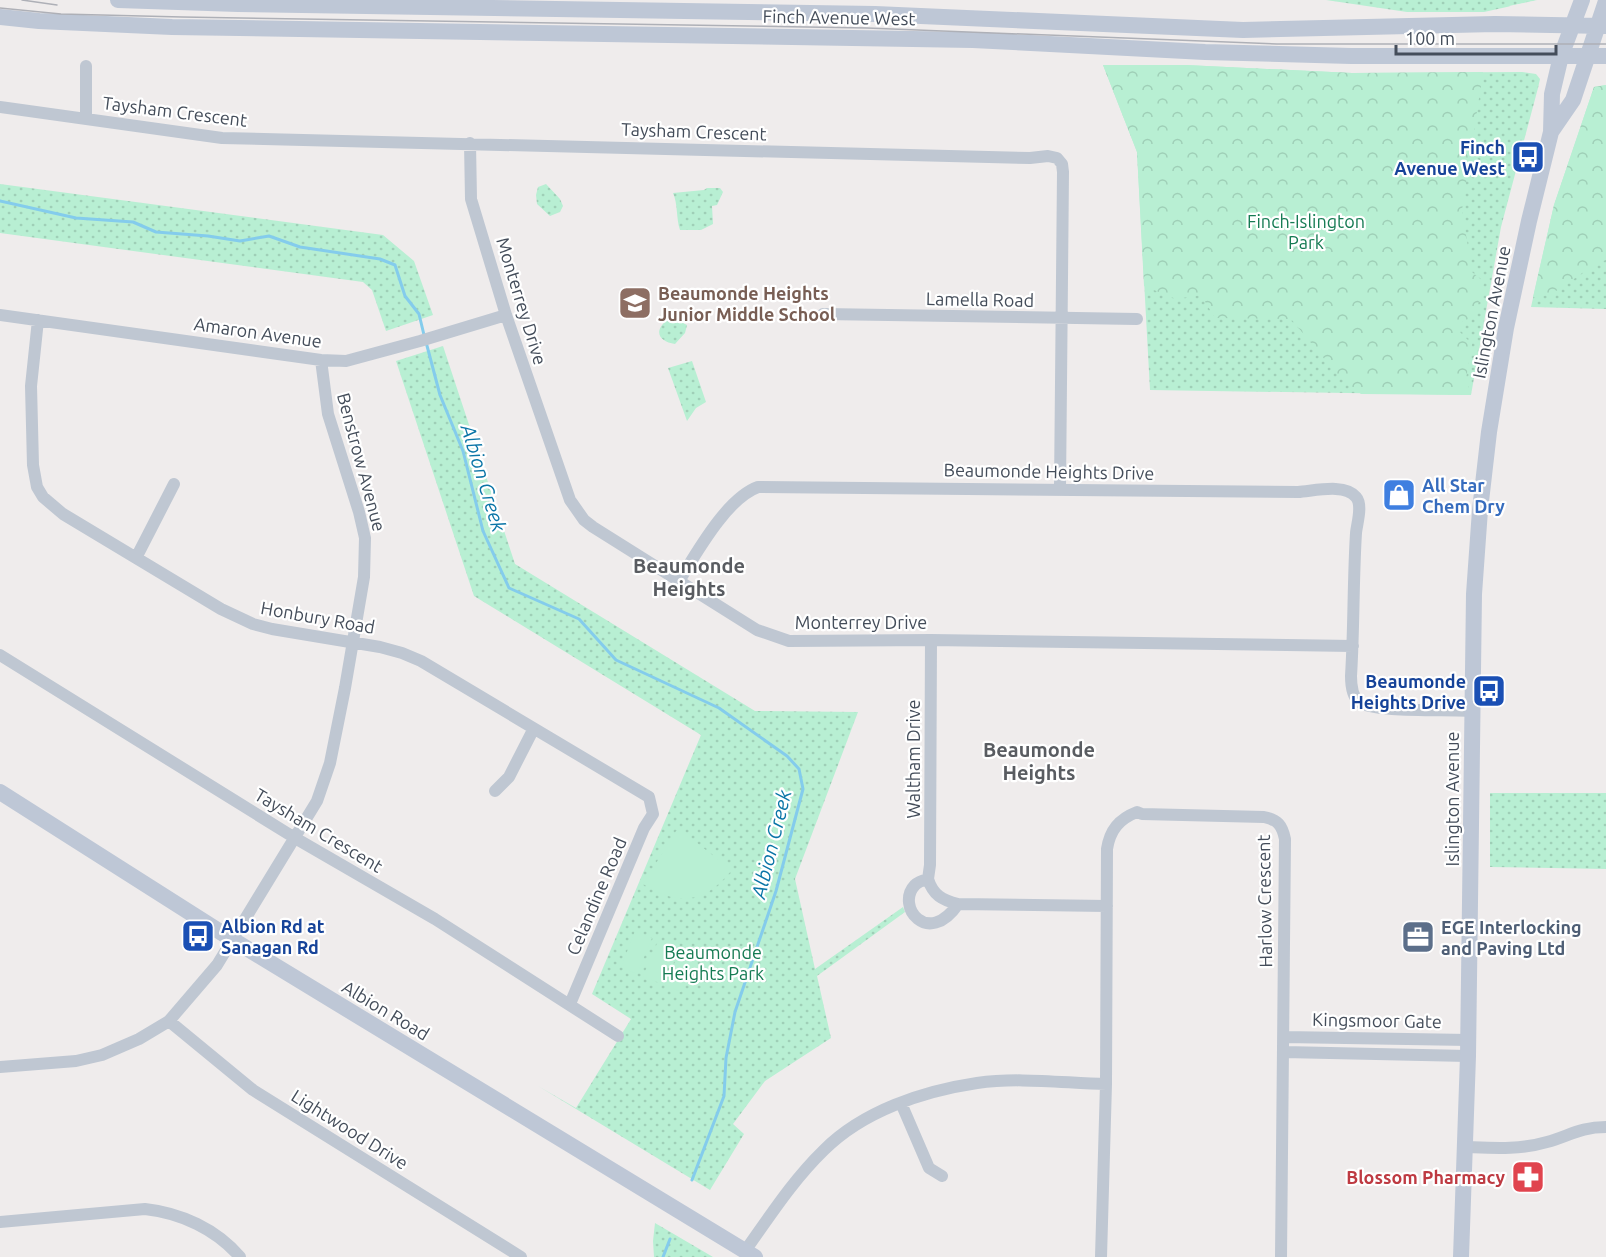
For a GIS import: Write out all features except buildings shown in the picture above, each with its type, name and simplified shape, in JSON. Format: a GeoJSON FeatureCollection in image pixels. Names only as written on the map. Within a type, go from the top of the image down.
{"type":"FeatureCollection","features":[{"type":"Feature","properties":{"kind":"main road","name":"Finch Avenue West"},"geometry":{"type":"LineString","coordinates":[[118,0],[875,14],[1243,30],[1495,24],[1602,26]]}},
{"type":"Feature","properties":{"kind":"main road","name":"Islington Avenue"},"geometry":{"type":"LineString","coordinates":[[1461,1257],[1469,1048],[1474,594],[1489,432],[1513,293],[1551,132],[1552,94],[1561,56],[1582,0]]}},
{"type":"Feature","properties":{"kind":"main road","name":"Islington Avenue"},"geometry":{"type":"LineString","coordinates":[[1551,132],[1574,100],[1602,26],[1606,2]]}},
{"type":"Feature","properties":{"kind":"main road","name":"Finch Avenue West"},"geometry":{"type":"LineString","coordinates":[[0,17],[172,27],[885,37],[1205,52],[1351,56],[1606,56]]}},
{"type":"Feature","properties":{"kind":"main road","name":"Albion Road"},"geometry":{"type":"LineString","coordinates":[[0,792],[233,940],[750,1254]]}},
{"type":"Feature","properties":{"kind":"street"},"geometry":{"type":"LineString","coordinates":[[86,66],[86,118]]}},
{"type":"Feature","properties":{"kind":"street","name":"Taysham Crescent"},"geometry":{"type":"LineString","coordinates":[[0,107],[222,138],[1057,158],[1062,164],[1060,489]]}},
{"type":"Feature","properties":{"kind":"street","name":"Monterrey Drive"},"geometry":{"type":"LineString","coordinates":[[470,143],[471,199],[506,315],[565,488],[584,520],[757,630],[789,641],[931,640],[1353,646]]}},
{"type":"Feature","properties":{"kind":"street","name":"Lamella Road"},"geometry":{"type":"LineString","coordinates":[[823,314],[1137,319]]}},
{"type":"Feature","properties":{"kind":"street","name":"Amaron Avenue"},"geometry":{"type":"LineString","coordinates":[[0,315],[321,360],[346,361],[506,315]]}},
{"type":"Feature","properties":{"kind":"street","name":"Honbury Road"},"geometry":{"type":"LineString","coordinates":[[38,320],[31,386],[33,465],[37,487],[44,497],[63,514],[221,609],[254,624],[380,647],[421,661],[533,730],[649,797],[651,801]]}},
{"type":"Feature","properties":{"kind":"street","name":"Benstrow Avenue"},"geometry":{"type":"LineString","coordinates":[[0,1067],[76,1061],[102,1055],[139,1039],[169,1021],[217,965],[317,801],[330,763],[364,578],[365,538],[328,414],[321,360]]}},
{"type":"Feature","properties":{"kind":"street"},"geometry":{"type":"LineString","coordinates":[[136,558],[174,484]]}},
{"type":"Feature","properties":{"kind":"street","name":"Beaumonde Heights Drive"},"geometry":{"type":"LineString","coordinates":[[679,581],[731,504],[746,491],[758,487],[1298,492],[1330,489],[1350,492],[1358,498],[1360,505],[1355,543],[1351,689],[1357,701],[1363,705],[1383,709],[1472,711]]}},
{"type":"Feature","properties":{"kind":"street","name":"Waltham Drive"},"geometry":{"type":"LineString","coordinates":[[928,879],[930,865],[931,640]]}},
{"type":"Feature","properties":{"kind":"street","name":"Taysham Crescent"},"geometry":{"type":"LineString","coordinates":[[0,655],[295,838],[435,919],[618,1036]]}},
{"type":"Feature","properties":{"kind":"street"},"geometry":{"type":"LineString","coordinates":[[495,791],[509,777],[533,730]]}},
{"type":"Feature","properties":{"kind":"street","name":"Celandine Road"},"geometry":{"type":"LineString","coordinates":[[570,1004],[644,828],[653,814],[651,801]]}},
{"type":"Feature","properties":{"kind":"street","name":"Harlow Crescent"},"geometry":{"type":"LineString","coordinates":[[1101,1257],[1106,1083],[1107,849],[1108,840],[1115,827],[1125,817],[1137,812],[1142,814],[1263,817],[1273,819],[1280,824],[1285,839],[1281,1257]]}},
{"type":"Feature","properties":{"kind":"street"},"geometry":{"type":"LineString","coordinates":[[958,904],[940,923],[927,924],[915,918],[910,907],[909,896],[915,885],[928,879],[931,889],[943,900],[958,904],[1107,906]]}},
{"type":"Feature","properties":{"kind":"street","name":"Lightwood Drive"},"geometry":{"type":"LineString","coordinates":[[169,1021],[253,1090],[521,1257]]}},
{"type":"Feature","properties":{"kind":"street","name":"Kingsmoor Gate"},"geometry":{"type":"LineString","coordinates":[[1284,1037],[1469,1048]]}},
{"type":"Feature","properties":{"kind":"street","name":"Kingsmoor Gate"},"geometry":{"type":"LineString","coordinates":[[1284,1052],[1469,1048]]}},
{"type":"Feature","properties":{"kind":"street"},"geometry":{"type":"LineString","coordinates":[[750,1254],[794,1183],[825,1148],[842,1134],[873,1115],[901,1103],[979,1083],[1106,1083]]}},
{"type":"Feature","properties":{"kind":"street"},"geometry":{"type":"LineString","coordinates":[[901,1103],[930,1168],[942,1176]]}},
{"type":"Feature","properties":{"kind":"street"},"geometry":{"type":"LineString","coordinates":[[1466,1147],[1516,1148],[1549,1142],[1579,1130],[1606,1127]]}},
{"type":"Feature","properties":{"kind":"street"},"geometry":{"type":"LineString","coordinates":[[0,1221],[145,1209],[160,1211],[202,1226],[240,1257]]}},
{"type":"Feature","properties":{"kind":"green space"},"geometry":{"type":"Polygon","coordinates":[[[1326,0],[1538,0],[1484,12],[1407,12],[1326,0]]]}},
{"type":"Feature","properties":{"kind":"green space","name":"Finch-Islington Park"},"geometry":{"type":"Polygon","coordinates":[[[1103,65],[1186,65],[1352,73],[1522,72],[1536,74],[1540,79],[1501,227],[1471,395],[1150,390],[1137,152],[1103,65]]]}},
{"type":"Feature","properties":{"kind":"green space","name":"Finch-Islington Park"},"geometry":{"type":"Polygon","coordinates":[[[1103,65],[1186,65],[1352,73],[1483,72],[1462,210],[1472,272],[1484,282],[1475,316],[1462,322],[1460,332],[1472,344],[1466,379],[1471,395],[1361,394],[1337,374],[1291,319],[1215,318],[1201,295],[1176,299],[1144,286],[1137,152],[1103,65]]]}},
{"type":"Feature","properties":{"kind":"green space"},"geometry":{"type":"Polygon","coordinates":[[[1606,85],[1606,309],[1531,307],[1554,205],[1594,87],[1606,85]]]}},
{"type":"Feature","properties":{"kind":"green space"},"geometry":{"type":"Polygon","coordinates":[[[1606,85],[1606,260],[1588,269],[1553,293],[1533,297],[1554,205],[1594,87],[1606,85]]]}},
{"type":"Feature","properties":{"kind":"green space"},"geometry":{"type":"Polygon","coordinates":[[[0,184],[383,235],[414,261],[433,315],[386,331],[372,290],[363,282],[0,233],[0,184]]]}},
{"type":"Feature","properties":{"kind":"green space"},"geometry":{"type":"Polygon","coordinates":[[[546,184],[560,199],[563,206],[560,212],[550,216],[537,204],[538,187],[546,184]]]}},
{"type":"Feature","properties":{"kind":"green space"},"geometry":{"type":"Polygon","coordinates":[[[720,188],[723,192],[717,205],[712,206],[713,224],[701,230],[680,230],[673,193],[720,188]]]}},
{"type":"Feature","properties":{"kind":"green space"},"geometry":{"type":"Polygon","coordinates":[[[677,320],[687,325],[685,333],[675,344],[662,339],[659,333],[662,325],[666,321],[677,320]]]}},
{"type":"Feature","properties":{"kind":"green space","name":"Beaumonde Heights Park"},"geometry":{"type":"Polygon","coordinates":[[[443,346],[515,564],[755,711],[858,712],[795,879],[815,969],[903,907],[905,912],[817,976],[831,1038],[765,1081],[733,1124],[744,1134],[710,1190],[538,1086],[576,1108],[631,1019],[592,994],[701,735],[474,596],[396,361],[443,346]]]}},
{"type":"Feature","properties":{"kind":"green space"},"geometry":{"type":"Polygon","coordinates":[[[692,361],[706,402],[696,408],[687,421],[668,368],[692,361]]]}},
{"type":"Feature","properties":{"kind":"green space"},"geometry":{"type":"Polygon","coordinates":[[[1490,793],[1606,793],[1606,869],[1490,867],[1490,793]]]}},
{"type":"Feature","properties":{"kind":"green space"},"geometry":{"type":"Polygon","coordinates":[[[680,830],[732,870],[712,889],[691,898],[669,896],[643,884],[676,831],[680,830]]]}},
{"type":"Feature","properties":{"kind":"green space"},"geometry":{"type":"Polygon","coordinates":[[[635,931],[652,938],[637,974],[621,967],[635,931]]]}},
{"type":"Feature","properties":{"kind":"green space"},"geometry":{"type":"Polygon","coordinates":[[[658,941],[674,948],[659,983],[643,976],[658,941]]]}},
{"type":"Feature","properties":{"kind":"green space"},"geometry":{"type":"Polygon","coordinates":[[[680,950],[696,957],[681,992],[665,985],[680,950]]]}},
{"type":"Feature","properties":{"kind":"green space"},"geometry":{"type":"Polygon","coordinates":[[[655,1223],[713,1257],[654,1257],[655,1223]]]}},
{"type":"Feature","properties":{"kind":"pier"},"geometry":{"type":"Polygon","coordinates":[[[1538,0],[1569,0],[1606,30],[1606,76],[1575,49],[1509,6],[1538,0]]]}},
{"type":"Feature","properties":{"kind":"waterway","name":"Albion Creek"},"geometry":{"type":"LineString","coordinates":[[0,201],[76,218],[133,222],[156,232],[240,241],[269,236],[300,247],[380,259],[395,265],[405,296],[419,314],[424,335]]}},
{"type":"Feature","properties":{"kind":"waterway","name":"Albion Creek"},"geometry":{"type":"LineString","coordinates":[[426,342],[440,395],[463,451],[483,531],[509,588],[579,619],[616,660],[719,708],[787,756],[799,769],[803,789],[776,891],[735,1012],[726,1058],[724,1096],[692,1180]]}},
{"type":"Feature","properties":{"kind":"waterway","name":"Albion Creek"},"geometry":{"type":"LineString","coordinates":[[663,1257],[670,1239]]}},
{"type":"Feature","properties":{"kind":"tram line"},"geometry":{"type":"LineString","coordinates":[[22,0],[57,5]]}},
{"type":"Feature","properties":{"kind":"tram line"},"geometry":{"type":"LineString","coordinates":[[0,8],[61,14],[182,17],[867,28],[1277,44],[1606,44]]}},
{"type":"Feature","properties":{"kind":"place","name":"Finch Avenue West"},"geometry":{"type":"Point","coordinates":[1528,157]}},
{"type":"Feature","properties":{"kind":"place","name":"Beaumonde Heights Junior Middle School"},"geometry":{"type":"Point","coordinates":[635,303]}},
{"type":"Feature","properties":{"kind":"place","name":"All Star Chem Dry"},"geometry":{"type":"Point","coordinates":[1399,495]}},
{"type":"Feature","properties":{"kind":"place","name":"Beaumonde Heights Drive"},"geometry":{"type":"Point","coordinates":[1489,691]}},
{"type":"Feature","properties":{"kind":"place","name":"Albion Rd at Sanagan Rd"},"geometry":{"type":"Point","coordinates":[198,936]}},
{"type":"Feature","properties":{"kind":"place","name":"EGE Interlocking and Paving Ltd"},"geometry":{"type":"Point","coordinates":[1418,937]}},
{"type":"Feature","properties":{"kind":"place","name":"Blossom Pharmacy"},"geometry":{"type":"Point","coordinates":[1528,1177]}},
{"type":"Feature","properties":{"kind":"district","name":"Beaumonde Heights"},"geometry":{"type":"Point","coordinates":[689,576]}},
{"type":"Feature","properties":{"kind":"district","name":"Beaumonde Heights"},"geometry":{"type":"Point","coordinates":[1039,760]}}]}
